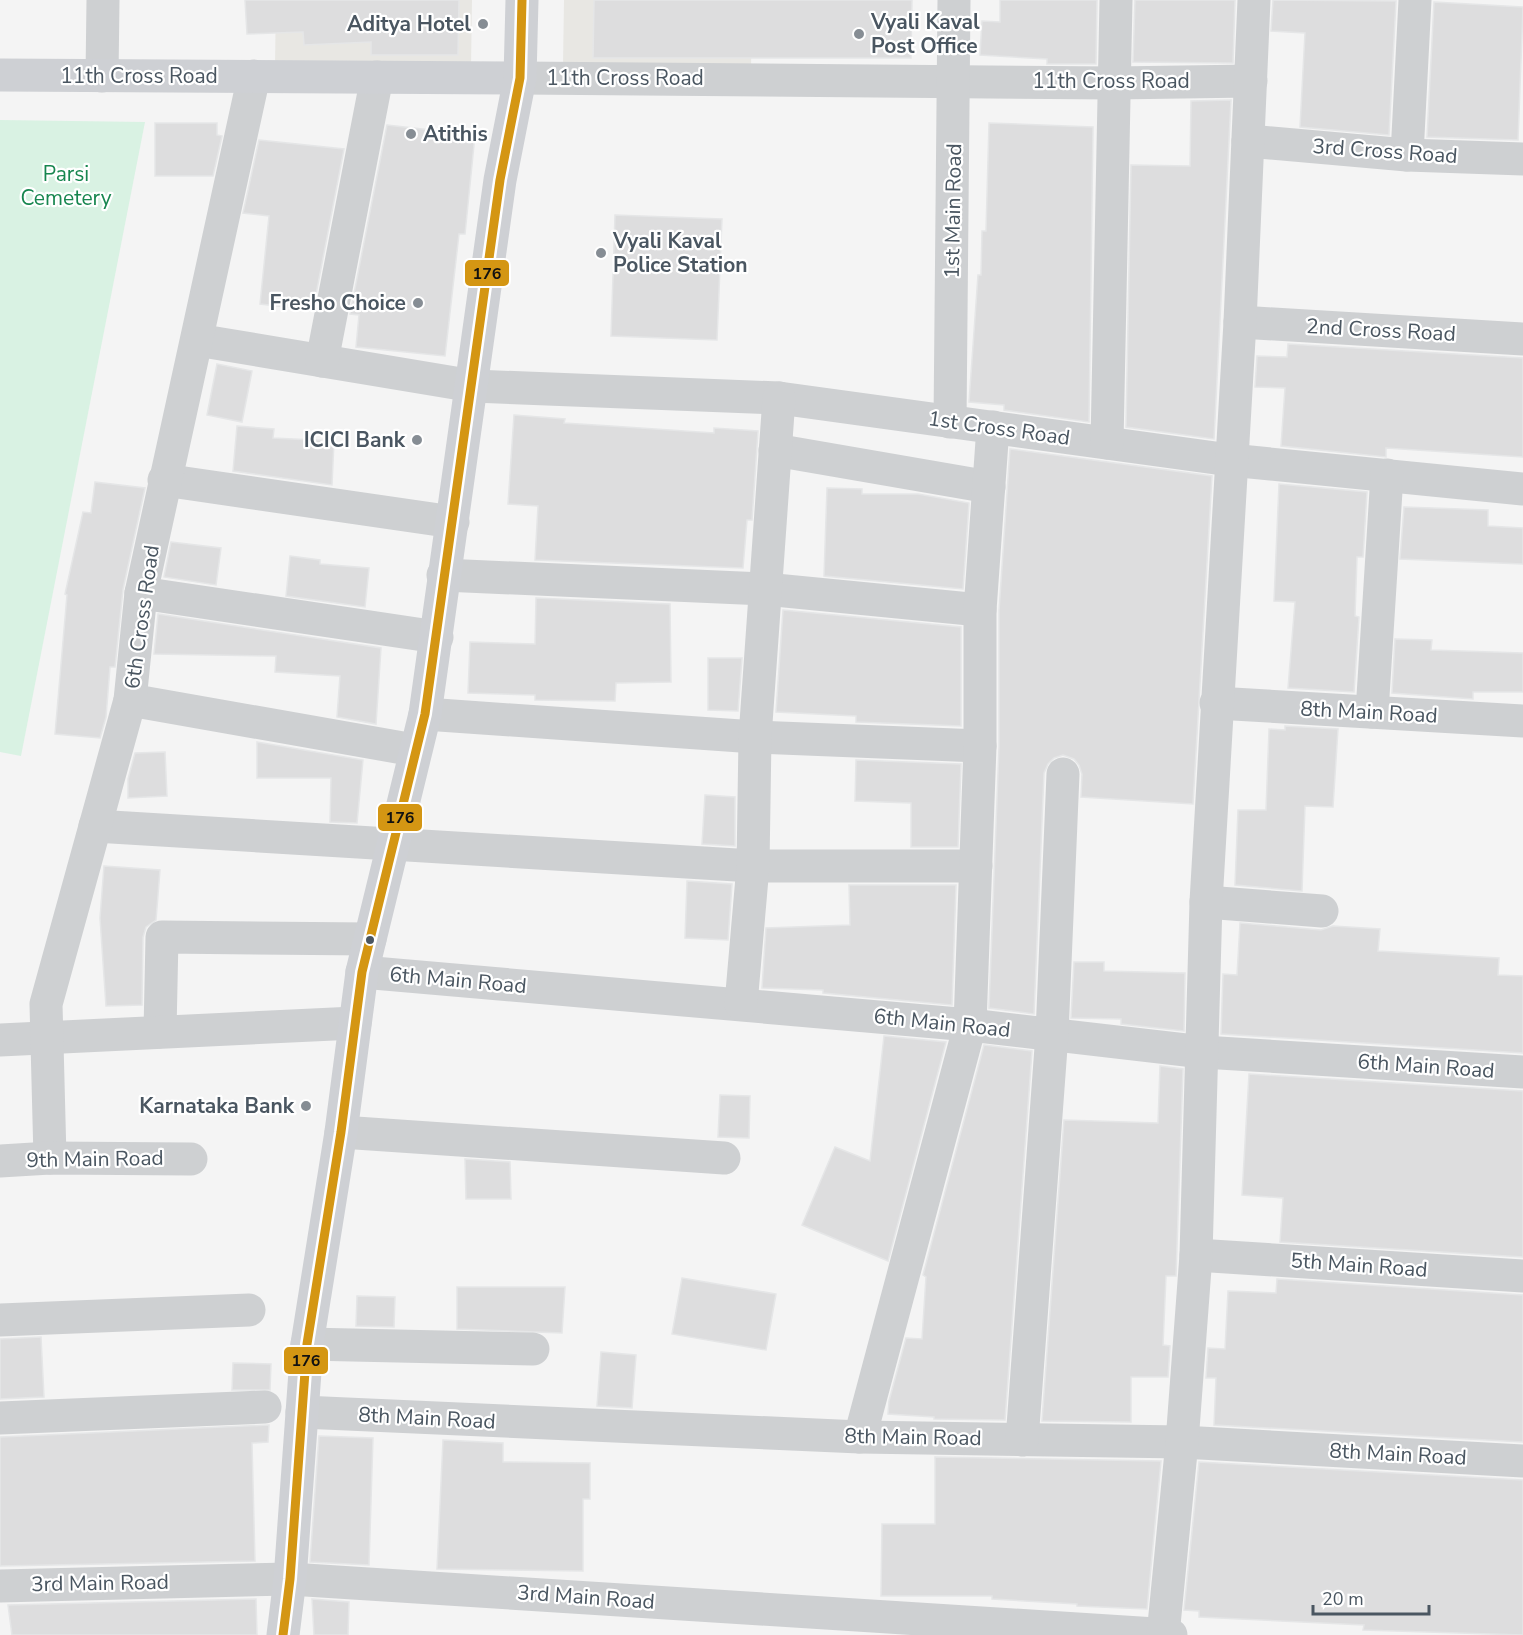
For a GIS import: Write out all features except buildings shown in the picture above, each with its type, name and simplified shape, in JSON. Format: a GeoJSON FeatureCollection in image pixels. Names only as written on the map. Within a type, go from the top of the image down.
{"type":"FeatureCollection","features":[{"type":"Feature","properties":{"kind":"street"},"geometry":{"type":"LineString","coordinates":[[102,76],[103,0]]}},
{"type":"Feature","properties":{"kind":"street"},"geometry":{"type":"LineString","coordinates":[[283,1635],[290,1579],[307,1344],[341,1132],[362,972],[395,844],[414,750],[425,714],[443,575],[473,386],[500,180],[520,78],[522,0]]}},
{"type":"Feature","properties":{"kind":"street","name":"1st Main Road"},"geometry":{"type":"LineString","coordinates":[[950,422],[954,0]]}},
{"type":"Feature","properties":{"kind":"street"},"geometry":{"type":"LineString","coordinates":[[1107,443],[1116,0]]}},
{"type":"Feature","properties":{"kind":"street"},"geometry":{"type":"LineString","coordinates":[[1163,1635],[1182,1442],[1196,1255],[1206,902],[1230,460],[1240,322],[1254,0]]}},
{"type":"Feature","properties":{"kind":"street"},"geometry":{"type":"LineString","coordinates":[[1407,155],[1415,0]]}},
{"type":"Feature","properties":{"kind":"street","name":"11th Cross Road"},"geometry":{"type":"LineString","coordinates":[[0,75],[955,80],[1114,83],[1251,81]]}},
{"type":"Feature","properties":{"kind":"street","name":"6th Cross Road"},"geometry":{"type":"LineString","coordinates":[[50,1158],[46,1004],[130,700],[141,593],[254,76]]}},
{"type":"Feature","properties":{"kind":"street"},"geometry":{"type":"LineString","coordinates":[[322,361],[377,77]]}},
{"type":"Feature","properties":{"kind":"street","name":"3rd Cross Road"},"geometry":{"type":"LineString","coordinates":[[1248,141],[1407,155],[1523,159]]}},
{"type":"Feature","properties":{"kind":"street","name":"2nd Cross Road"},"geometry":{"type":"LineString","coordinates":[[1240,322],[1523,339]]}},
{"type":"Feature","properties":{"kind":"street","name":"1st Cross Road"},"geometry":{"type":"LineString","coordinates":[[197,340],[473,386],[779,398],[1230,460],[1523,489]]}},
{"type":"Feature","properties":{"kind":"street"},"geometry":{"type":"LineString","coordinates":[[741,1004],[753,866],[755,737],[779,398]]}},
{"type":"Feature","properties":{"kind":"street"},"geometry":{"type":"LineString","coordinates":[[860,1437],[970,1025],[980,746],[980,610],[993,428]]}},
{"type":"Feature","properties":{"kind":"street"},"geometry":{"type":"LineString","coordinates":[[775,450],[989,487]]}},
{"type":"Feature","properties":{"kind":"street"},"geometry":{"type":"LineString","coordinates":[[1372,712],[1387,475]]}},
{"type":"Feature","properties":{"kind":"street"},"geometry":{"type":"LineString","coordinates":[[164,480],[453,522]]}},
{"type":"Feature","properties":{"kind":"street"},"geometry":{"type":"LineString","coordinates":[[443,575],[765,589],[980,610]]}},
{"type":"Feature","properties":{"kind":"street"},"geometry":{"type":"LineString","coordinates":[[141,593],[436,637]]}},
{"type":"Feature","properties":{"kind":"street"},"geometry":{"type":"LineString","coordinates":[[130,700],[414,750]]}},
{"type":"Feature","properties":{"kind":"street","name":"8th Main Road"},"geometry":{"type":"LineString","coordinates":[[1216,703],[1523,721]]}},
{"type":"Feature","properties":{"kind":"street"},"geometry":{"type":"LineString","coordinates":[[425,714],[755,737],[980,746]]}},
{"type":"Feature","properties":{"kind":"street"},"geometry":{"type":"LineString","coordinates":[[1022,1440],[1052,1034],[1063,774]]}},
{"type":"Feature","properties":{"kind":"street"},"geometry":{"type":"LineString","coordinates":[[95,826],[753,866],[976,866]]}},
{"type":"Feature","properties":{"kind":"street"},"geometry":{"type":"LineString","coordinates":[[1206,902],[1322,911]]}},
{"type":"Feature","properties":{"kind":"street"},"geometry":{"type":"LineString","coordinates":[[160,1032],[162,937],[370,939]]}},
{"type":"Feature","properties":{"kind":"street","name":"6th Main Road"},"geometry":{"type":"LineString","coordinates":[[362,972],[970,1025],[1203,1052],[1523,1072]]}},
{"type":"Feature","properties":{"kind":"street"},"geometry":{"type":"LineString","coordinates":[[0,1040],[355,1023]]}},
{"type":"Feature","properties":{"kind":"street"},"geometry":{"type":"LineString","coordinates":[[341,1132],[724,1158]]}},
{"type":"Feature","properties":{"kind":"street","name":"9th Main Road"},"geometry":{"type":"LineString","coordinates":[[0,1161],[50,1158],[191,1158]]}},
{"type":"Feature","properties":{"kind":"street","name":"5th Main Road"},"geometry":{"type":"LineString","coordinates":[[1196,1255],[1523,1276]]}},
{"type":"Feature","properties":{"kind":"street"},"geometry":{"type":"LineString","coordinates":[[0,1320],[249,1310]]}},
{"type":"Feature","properties":{"kind":"street"},"geometry":{"type":"LineString","coordinates":[[307,1344],[533,1349]]}},
{"type":"Feature","properties":{"kind":"street"},"geometry":{"type":"LineString","coordinates":[[0,1418],[265,1407]]}},
{"type":"Feature","properties":{"kind":"street","name":"8th Main Road"},"geometry":{"type":"LineString","coordinates":[[302,1412],[860,1437],[1182,1442],[1523,1461]]}},
{"type":"Feature","properties":{"kind":"street","name":"3rd Main Road"},"geometry":{"type":"LineString","coordinates":[[0,1586],[290,1579],[1171,1635]]}},
{"type":"Feature","properties":{"kind":"shaded area"},"geometry":{"type":"Polygon","coordinates":[[[276,0],[472,0],[471,67],[275,64],[276,0]]]}},
{"type":"Feature","properties":{"kind":"shaded area"},"geometry":{"type":"Polygon","coordinates":[[[564,0],[752,0],[751,69],[563,65],[564,0]]]}},
{"type":"Feature","properties":{"kind":"green space","name":"Parsi Cemetery"},"geometry":{"type":"Polygon","coordinates":[[[0,120],[145,122],[21,756],[0,752],[0,120]]]}},
{"type":"Feature","properties":{"kind":"transit line","name":"176"},"geometry":{"type":"LineString","coordinates":[[283,1635],[290,1579],[307,1344],[341,1132],[362,972],[425,714],[500,180],[520,78],[522,0]]}},
{"type":"Feature","properties":{"kind":"place","name":"Aditya Hotel"},"geometry":{"type":"Point","coordinates":[483,24]}},
{"type":"Feature","properties":{"kind":"place","name":"Vyali Kaval Post Office"},"geometry":{"type":"Point","coordinates":[859,34]}},
{"type":"Feature","properties":{"kind":"place","name":"Atithis"},"geometry":{"type":"Point","coordinates":[411,134]}},
{"type":"Feature","properties":{"kind":"place","name":"Vyali Kaval Police Station"},"geometry":{"type":"Point","coordinates":[601,253]}},
{"type":"Feature","properties":{"kind":"place","name":"Fresho Choice"},"geometry":{"type":"Point","coordinates":[418,303]}},
{"type":"Feature","properties":{"kind":"place","name":"ICICI Bank"},"geometry":{"type":"Point","coordinates":[417,440]}},
{"type":"Feature","properties":{"kind":"place","name":"Karnataka Bank"},"geometry":{"type":"Point","coordinates":[306,1106]}}]}
